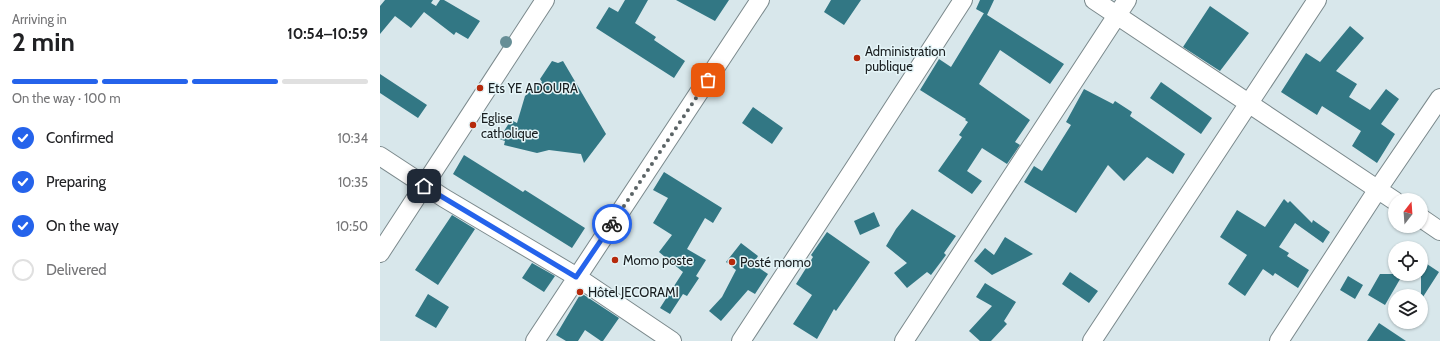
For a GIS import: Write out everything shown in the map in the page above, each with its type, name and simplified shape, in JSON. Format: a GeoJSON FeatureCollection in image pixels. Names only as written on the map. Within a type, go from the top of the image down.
{"type":"FeatureCollection","features":[{"type":"Feature","properties":{"kind":"street"},"geometry":{"type":"LineString","coordinates":[[380,253],[545,0]]}},
{"type":"Feature","properties":{"kind":"street"},"geometry":{"type":"LineString","coordinates":[[535,341],[760,0]]}},
{"type":"Feature","properties":{"kind":"street"},"geometry":{"type":"LineString","coordinates":[[741,341],[860,161],[963,0]]}},
{"type":"Feature","properties":{"kind":"street"},"geometry":{"type":"LineString","coordinates":[[1094,0],[1388,196]]}},
{"type":"Feature","properties":{"kind":"street"},"geometry":{"type":"LineString","coordinates":[[904,341],[1127,0]]}},
{"type":"Feature","properties":{"kind":"street"},"geometry":{"type":"LineString","coordinates":[[1092,341],[1317,0]]}},
{"type":"Feature","properties":{"kind":"street"},"geometry":{"type":"LineString","coordinates":[[1279,341],[1378,189],[1440,98]]}},
{"type":"Feature","properties":{"kind":"street"},"geometry":{"type":"LineString","coordinates":[[380,156],[424,186],[576,277],[672,341]]}},
{"type":"Feature","properties":{"kind":"street"},"geometry":{"type":"LineString","coordinates":[[1428,223],[1440,231]]}},
{"type":"Feature","properties":{"kind":"building"},"geometry":{"type":"Polygon","coordinates":[[[385,0],[433,0],[431,3],[436,6],[440,0],[444,0],[480,21],[468,39],[456,32],[454,35],[424,12],[411,28],[395,16],[380,34],[380,6],[385,0]]]}},
{"type":"Feature","properties":{"kind":"building"},"geometry":{"type":"Polygon","coordinates":[[[625,0],[648,0],[635,23],[656,37],[654,40],[685,61],[674,78],[596,28],[609,7],[618,12],[625,0]]]}},
{"type":"Feature","properties":{"kind":"building"},"geometry":{"type":"Polygon","coordinates":[[[676,0],[729,0],[715,21],[676,0]]]}},
{"type":"Feature","properties":{"kind":"building"},"geometry":{"type":"Polygon","coordinates":[[[831,0],[861,0],[844,25],[824,12],[831,0]]]}},
{"type":"Feature","properties":{"kind":"building"},"geometry":{"type":"Polygon","coordinates":[[[980,0],[994,0],[987,15],[976,9],[980,0]]]}},
{"type":"Feature","properties":{"kind":"building"},"geometry":{"type":"Polygon","coordinates":[[[1210,6],[1249,33],[1220,71],[1183,47],[1210,6]]]}},
{"type":"Feature","properties":{"kind":"building"},"geometry":{"type":"Polygon","coordinates":[[[984,13],[1064,64],[1050,84],[1000,50],[979,84],[1030,120],[1015,142],[1020,145],[1007,164],[982,148],[967,171],[982,181],[972,194],[938,171],[962,137],[959,135],[968,122],[965,120],[966,119],[920,90],[939,59],[951,67],[984,13]]]}},
{"type":"Feature","properties":{"kind":"building"},"geometry":{"type":"Polygon","coordinates":[[[1350,26],[1364,38],[1336,71],[1357,84],[1349,97],[1370,110],[1386,89],[1399,99],[1381,124],[1395,134],[1377,163],[1352,146],[1361,131],[1322,106],[1317,115],[1281,92],[1306,53],[1320,62],[1350,26]]]}},
{"type":"Feature","properties":{"kind":"building"},"geometry":{"type":"Polygon","coordinates":[[[552,61],[558,63],[563,61],[606,134],[584,163],[581,154],[549,150],[537,153],[504,145],[505,141],[499,139],[511,120],[517,123],[525,96],[542,82],[540,79],[552,61]]]}},
{"type":"Feature","properties":{"kind":"building"},"geometry":{"type":"Polygon","coordinates":[[[380,74],[427,105],[418,118],[380,93],[380,74]]]}},
{"type":"Feature","properties":{"kind":"building"},"geometry":{"type":"Polygon","coordinates":[[[1161,82],[1212,118],[1201,134],[1150,98],[1161,82]]]}},
{"type":"Feature","properties":{"kind":"building"},"geometry":{"type":"Polygon","coordinates":[[[1084,89],[1113,104],[1115,101],[1132,112],[1130,116],[1185,154],[1173,174],[1147,157],[1124,181],[1108,165],[1076,213],[1024,182],[1034,166],[1042,171],[1071,125],[1066,122],[1084,89]]]}},
{"type":"Feature","properties":{"kind":"building"},"geometry":{"type":"Polygon","coordinates":[[[753,107],[783,128],[772,144],[742,123],[753,107]]]}},
{"type":"Feature","properties":{"kind":"building"},"geometry":{"type":"Polygon","coordinates":[[[464,155],[523,192],[525,190],[585,228],[572,248],[453,174],[464,155]]]}},
{"type":"Feature","properties":{"kind":"building"},"geometry":{"type":"Polygon","coordinates":[[[664,172],[722,208],[713,223],[705,218],[687,249],[706,260],[696,276],[699,278],[687,296],[683,294],[670,314],[660,308],[683,272],[659,252],[672,235],[653,223],[668,198],[653,190],[664,172]]]}},
{"type":"Feature","properties":{"kind":"building"},"geometry":{"type":"Polygon","coordinates":[[[1284,199],[1288,203],[1290,201],[1312,223],[1313,220],[1330,232],[1323,243],[1295,223],[1279,247],[1289,253],[1287,256],[1309,270],[1298,288],[1275,273],[1273,276],[1263,269],[1245,296],[1228,284],[1247,255],[1220,237],[1237,210],[1265,227],[1284,199]]]}},
{"type":"Feature","properties":{"kind":"building"},"geometry":{"type":"Polygon","coordinates":[[[912,209],[956,236],[944,253],[946,255],[931,275],[927,272],[907,288],[894,273],[907,263],[886,246],[896,229],[912,209]]]}},
{"type":"Feature","properties":{"kind":"building"},"geometry":{"type":"Polygon","coordinates":[[[874,212],[880,226],[860,235],[854,221],[874,212]]]}},
{"type":"Feature","properties":{"kind":"building"},"geometry":{"type":"Polygon","coordinates":[[[452,215],[475,229],[438,285],[415,270],[452,215]]]}},
{"type":"Feature","properties":{"kind":"building"},"geometry":{"type":"Polygon","coordinates":[[[827,232],[870,262],[836,311],[834,309],[817,339],[793,324],[812,295],[796,284],[813,257],[811,255],[827,232]]]}},
{"type":"Feature","properties":{"kind":"building"},"geometry":{"type":"Polygon","coordinates":[[[1005,237],[1033,254],[992,275],[974,261],[985,248],[994,255],[1005,237]]]}},
{"type":"Feature","properties":{"kind":"building"},"geometry":{"type":"Polygon","coordinates":[[[741,243],[758,256],[753,264],[768,274],[755,294],[748,290],[721,321],[709,311],[722,297],[736,270],[726,262],[741,243]]]}},
{"type":"Feature","properties":{"kind":"building"},"geometry":{"type":"Polygon","coordinates":[[[532,263],[555,276],[544,292],[522,278],[532,263]]]}},
{"type":"Feature","properties":{"kind":"building"},"geometry":{"type":"Polygon","coordinates":[[[1428,265],[1439,272],[1428,289],[1421,289],[1421,281],[1428,281],[1428,265]]]}},
{"type":"Feature","properties":{"kind":"building"},"geometry":{"type":"Polygon","coordinates":[[[1070,272],[1098,291],[1089,303],[1062,284],[1070,272]]]}},
{"type":"Feature","properties":{"kind":"building"},"geometry":{"type":"Polygon","coordinates":[[[1380,274],[1388,274],[1388,281],[1399,281],[1394,289],[1388,289],[1388,300],[1385,305],[1368,295],[1380,274]]]}},
{"type":"Feature","properties":{"kind":"building"},"geometry":{"type":"Polygon","coordinates":[[[1348,276],[1363,285],[1355,299],[1340,290],[1348,276]]]}},
{"type":"Feature","properties":{"kind":"building"},"geometry":{"type":"Polygon","coordinates":[[[985,283],[1016,302],[1004,321],[1007,324],[991,341],[980,341],[969,331],[992,306],[976,297],[985,283]]]}},
{"type":"Feature","properties":{"kind":"building"},"geometry":{"type":"Polygon","coordinates":[[[581,293],[619,318],[603,341],[585,330],[578,341],[566,341],[556,335],[581,293]]]}},
{"type":"Feature","properties":{"kind":"building"},"geometry":{"type":"Polygon","coordinates":[[[428,294],[449,307],[436,328],[415,316],[428,294]]]}},
{"type":"Feature","properties":{"kind":"building"},"geometry":{"type":"Polygon","coordinates":[[[1379,323],[1406,341],[1367,341],[1379,323]]]}},
{"type":"Feature","properties":{"kind":"way so far"},"geometry":{"type":"LineString","coordinates":[[612,224],[708,80]]}},
{"type":"Feature","properties":{"kind":"place","name":"Administration publique"},"geometry":{"type":"Point","coordinates":[857,58]}},
{"type":"Feature","properties":{"kind":"place","name":"Ets YE ADOURA"},"geometry":{"type":"Point","coordinates":[480,88]}},
{"type":"Feature","properties":{"kind":"place","name":"Eglise catholique"},"geometry":{"type":"Point","coordinates":[473,125]}},
{"type":"Feature","properties":{"kind":"place","name":"Momo poste"},"geometry":{"type":"Point","coordinates":[615,260]}},
{"type":"Feature","properties":{"kind":"place","name":"Posté momo"},"geometry":{"type":"Point","coordinates":[732,262]}},
{"type":"Feature","properties":{"kind":"place","name":"Hôtel JECORAMI"},"geometry":{"type":"Point","coordinates":[580,292]}},
{"type":"Feature","properties":{"kind":"route"},"geometry":{"type":"LineString","coordinates":[[424,186],[576,277],[612,224]]}}]}
